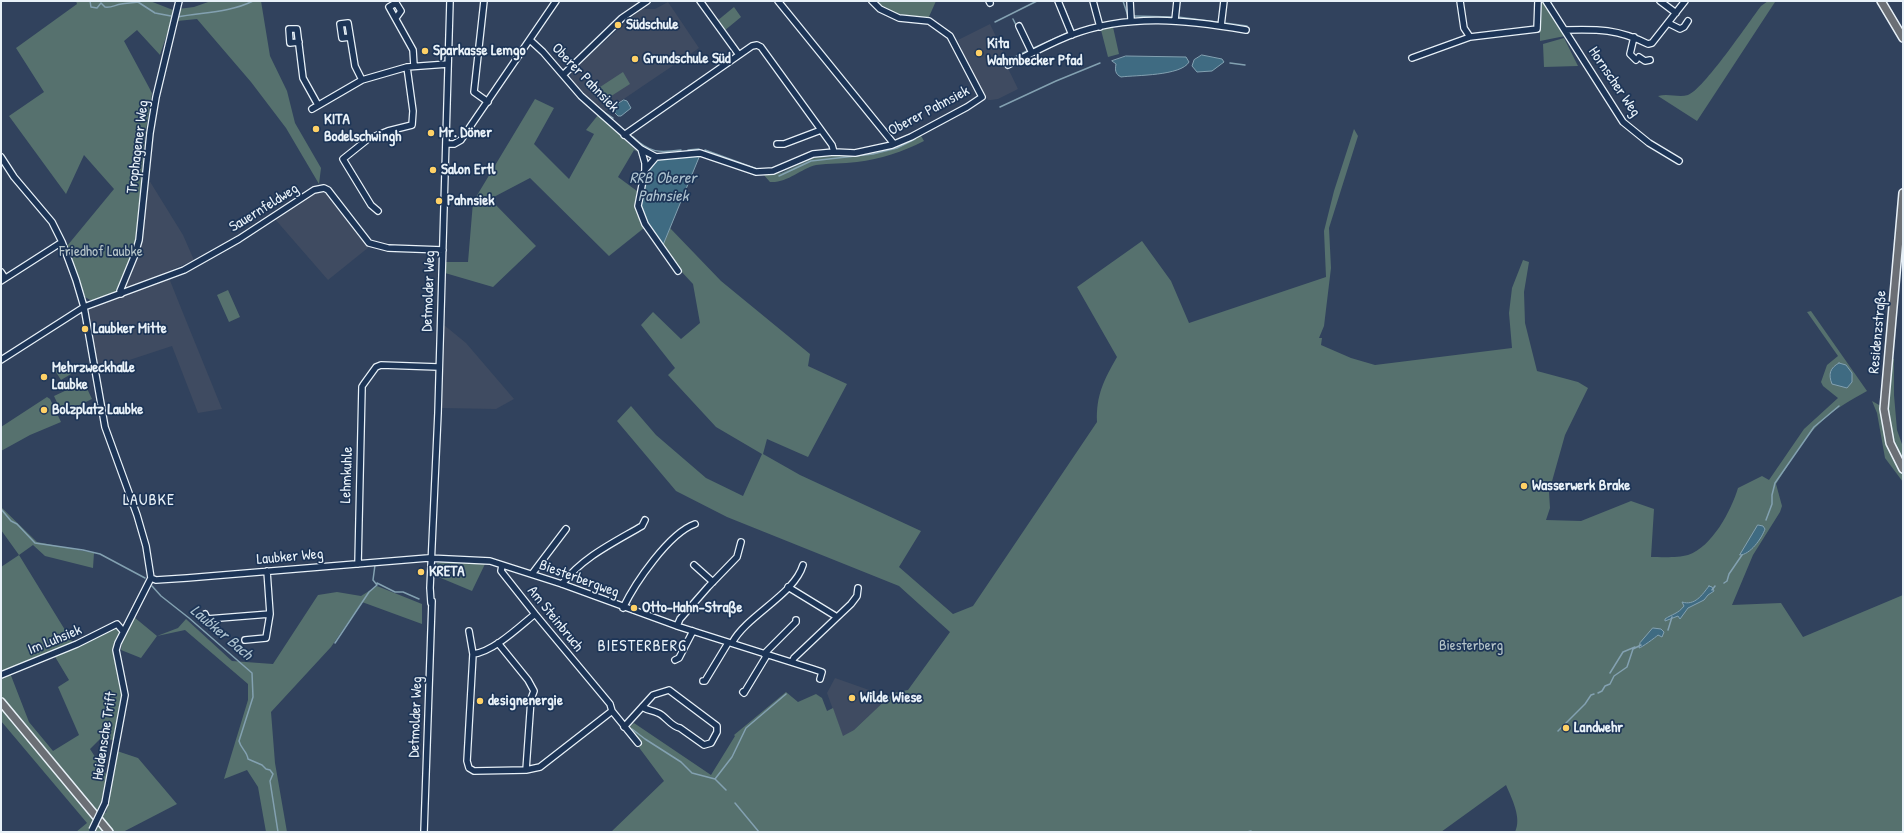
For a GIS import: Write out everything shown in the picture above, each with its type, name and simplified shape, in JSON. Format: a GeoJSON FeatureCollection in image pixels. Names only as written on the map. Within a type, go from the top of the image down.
{"type":"FeatureCollection","features":[{"type":"Feature","properties":{"kind":"main road"},"geometry":{"type":"LineString","coordinates":[[1881,1],[1903,38]]}},
{"type":"Feature","properties":{"kind":"main road","name":"Residenzstraße"},"geometry":{"type":"LineString","coordinates":[[1903,193],[1884,409],[1890,443],[1903,469]]}},
{"type":"Feature","properties":{"kind":"main road"},"geometry":{"type":"LineString","coordinates":[[1,702],[109,832]]}},
{"type":"Feature","properties":{"kind":"street","name":"Trophagener Weg"},"geometry":{"type":"LineString","coordinates":[[122,294],[120,291],[134,257],[139,240],[150,133],[156,97],[179,1]]}},
{"type":"Feature","properties":{"kind":"street","name":"Detmolder Weg"},"geometry":{"type":"LineString","coordinates":[[424,832],[431,603],[434,596],[432,582],[432,558],[450,1]]}},
{"type":"Feature","properties":{"kind":"street"},"geometry":{"type":"LineString","coordinates":[[484,1],[474,92],[488,102]]}},
{"type":"Feature","properties":{"kind":"street"},"geometry":{"type":"LineString","coordinates":[[446,144],[454,144],[461,140],[556,1]]}},
{"type":"Feature","properties":{"kind":"street"},"geometry":{"type":"LineString","coordinates":[[563,75],[622,18],[647,1]]}},
{"type":"Feature","properties":{"kind":"street"},"geometry":{"type":"LineString","coordinates":[[700,1],[739,55]]}},
{"type":"Feature","properties":{"kind":"street"},"geometry":{"type":"LineString","coordinates":[[778,1],[894,144]]}},
{"type":"Feature","properties":{"kind":"street","name":"Oberer Pahnsiek"},"geometry":{"type":"LineString","coordinates":[[530,40],[543,52],[581,96],[641,149],[656,157],[700,153],[748,170],[764,172],[780,169],[813,154],[834,152],[855,153],[894,144],[967,107],[982,97],[950,36],[929,21],[899,18],[880,9],[872,1]]}},
{"type":"Feature","properties":{"kind":"street"},"geometry":{"type":"LineString","coordinates":[[1058,1],[1072,34]]}},
{"type":"Feature","properties":{"kind":"street"},"geometry":{"type":"LineString","coordinates":[[1093,1],[1100,26]]}},
{"type":"Feature","properties":{"kind":"street"},"geometry":{"type":"LineString","coordinates":[[1130,1],[1131,20]]}},
{"type":"Feature","properties":{"kind":"street"},"geometry":{"type":"LineString","coordinates":[[1175,20],[1177,1]]}},
{"type":"Feature","properties":{"kind":"street"},"geometry":{"type":"LineString","coordinates":[[1221,26],[1224,1]]}},
{"type":"Feature","properties":{"kind":"street"},"geometry":{"type":"LineString","coordinates":[[1460,1],[1464,28],[1470,37]]}},
{"type":"Feature","properties":{"kind":"street"},"geometry":{"type":"LineString","coordinates":[[1412,58],[1470,37],[1537,30],[1538,1]]}},
{"type":"Feature","properties":{"kind":"street","name":"Hornscher Weg"},"geometry":{"type":"LineString","coordinates":[[1546,1],[1624,122],[1649,143],[1679,161]]}},
{"type":"Feature","properties":{"kind":"street"},"geometry":{"type":"LineString","coordinates":[[1660,1],[1676,13]]}},
{"type":"Feature","properties":{"kind":"street"},"geometry":{"type":"LineString","coordinates":[[1565,30],[1610,30],[1634,37],[1648,44],[1652,43],[1685,1]]}},
{"type":"Feature","properties":{"kind":"street"},"geometry":{"type":"LineString","coordinates":[[396,18],[413,50],[414,66]]}},
{"type":"Feature","properties":{"kind":"street"},"geometry":{"type":"LineString","coordinates":[[1008,65],[1072,34],[1100,26],[1131,20],[1175,20],[1246,30]]}},
{"type":"Feature","properties":{"kind":"street"},"geometry":{"type":"LineString","coordinates":[[1668,23],[1680,29],[1684,27],[1688,21]]}},
{"type":"Feature","properties":{"kind":"street"},"geometry":{"type":"LineString","coordinates":[[1018,26],[1032,54]]}},
{"type":"Feature","properties":{"kind":"street"},"geometry":{"type":"LineString","coordinates":[[350,37],[355,66],[362,80]]}},
{"type":"Feature","properties":{"kind":"street"},"geometry":{"type":"LineString","coordinates":[[1634,37],[1630,54],[1638,59],[1645,61],[1650,60]]}},
{"type":"Feature","properties":{"kind":"street"},"geometry":{"type":"LineString","coordinates":[[298,42],[303,78],[318,105]]}},
{"type":"Feature","properties":{"kind":"street"},"geometry":{"type":"LineString","coordinates":[[624,135],[752,46],[759,45],[834,147],[834,152]]}},
{"type":"Feature","properties":{"kind":"street"},"geometry":{"type":"LineString","coordinates":[[312,109],[362,80],[407,67],[448,64]]}},
{"type":"Feature","properties":{"kind":"street"},"geometry":{"type":"LineString","coordinates":[[378,211],[371,205],[343,159],[368,139],[388,131],[412,125],[413,110],[407,67]]}},
{"type":"Feature","properties":{"kind":"street"},"geometry":{"type":"LineString","coordinates":[[777,144],[784,144],[821,130]]}},
{"type":"Feature","properties":{"kind":"street"},"geometry":{"type":"LineString","coordinates":[[641,149],[645,163],[638,199],[639,212],[645,224],[678,271]]}},
{"type":"Feature","properties":{"kind":"street"},"geometry":{"type":"LineString","coordinates":[[1,157],[14,177],[52,222],[62,242],[84,307],[106,427],[137,515],[146,546],[151,578]]}},
{"type":"Feature","properties":{"kind":"street"},"geometry":{"type":"LineString","coordinates":[[644,170],[656,157]]}},
{"type":"Feature","properties":{"kind":"street","name":"Sauernfeldweg"},"geometry":{"type":"LineString","coordinates":[[1,360],[84,307],[184,270],[239,239],[314,190],[324,188],[328,190],[369,243],[388,248],[443,250]]}},
{"type":"Feature","properties":{"kind":"street"},"geometry":{"type":"LineString","coordinates":[[1,272],[3,280],[62,242]]}},
{"type":"Feature","properties":{"kind":"street","name":"Lehmkuhle"},"geometry":{"type":"LineString","coordinates":[[358,564],[363,386],[376,367],[381,364],[438,367]]}},
{"type":"Feature","properties":{"kind":"street"},"geometry":{"type":"LineString","coordinates":[[562,584],[571,572],[587,558],[642,526],[645,520]]}},
{"type":"Feature","properties":{"kind":"street"},"geometry":{"type":"LineString","coordinates":[[623,608],[636,584],[668,544],[682,531],[695,524]]}},
{"type":"Feature","properties":{"kind":"street"},"geometry":{"type":"LineString","coordinates":[[532,574],[566,529]]}},
{"type":"Feature","properties":{"kind":"street"},"geometry":{"type":"LineString","coordinates":[[677,626],[680,619],[737,557],[741,542]]}},
{"type":"Feature","properties":{"kind":"street","name":"Laubker Weg"},"geometry":{"type":"LineString","coordinates":[[151,578],[156,580],[432,558]]}},
{"type":"Feature","properties":{"kind":"street","name":"Biesterbergweg"},"geometry":{"type":"LineString","coordinates":[[432,558],[490,561],[532,574],[623,608],[822,672],[820,679]]}},
{"type":"Feature","properties":{"kind":"street"},"geometry":{"type":"LineString","coordinates":[[694,564],[713,582]]}},
{"type":"Feature","properties":{"kind":"street","name":"Am Steinbruch"},"geometry":{"type":"LineString","coordinates":[[502,565],[501,571],[610,704],[612,712],[638,743]]}},
{"type":"Feature","properties":{"kind":"street"},"geometry":{"type":"LineString","coordinates":[[703,681],[705,681],[730,643],[798,577],[803,565]]}},
{"type":"Feature","properties":{"kind":"street"},"geometry":{"type":"LineString","coordinates":[[246,640],[266,638],[270,614],[266,571]]}},
{"type":"Feature","properties":{"kind":"street","name":"Heidensche Trift"},"geometry":{"type":"LineString","coordinates":[[92,831],[105,803],[125,695],[125,684],[116,650],[123,631],[151,578]]}},
{"type":"Feature","properties":{"kind":"street"},"geometry":{"type":"LineString","coordinates":[[788,587],[837,617]]}},
{"type":"Feature","properties":{"kind":"street"},"geometry":{"type":"LineString","coordinates":[[792,662],[794,658],[854,600],[858,588]]}},
{"type":"Feature","properties":{"kind":"street"},"geometry":{"type":"LineString","coordinates":[[207,619],[270,614]]}},
{"type":"Feature","properties":{"kind":"street"},"geometry":{"type":"LineString","coordinates":[[473,654],[480,654],[498,643],[535,614]]}},
{"type":"Feature","properties":{"kind":"street","name":"Im Luhsiek"},"geometry":{"type":"LineString","coordinates":[[1,674],[71,647],[132,616]]}},
{"type":"Feature","properties":{"kind":"street"},"geometry":{"type":"LineString","coordinates":[[742,692],[744,693],[765,654],[796,622],[796,620]]}},
{"type":"Feature","properties":{"kind":"street"},"geometry":{"type":"LineString","coordinates":[[117,624],[123,631]]}},
{"type":"Feature","properties":{"kind":"street"},"geometry":{"type":"LineString","coordinates":[[469,631],[473,654],[467,761],[469,768],[474,771],[526,770],[540,767],[612,712]]}},
{"type":"Feature","properties":{"kind":"street"},"geometry":{"type":"LineString","coordinates":[[675,660],[679,658],[693,631]]}},
{"type":"Feature","properties":{"kind":"street"},"geometry":{"type":"LineString","coordinates":[[498,643],[528,680],[534,691],[530,699],[526,770]]}},
{"type":"Feature","properties":{"kind":"street"},"geometry":{"type":"LineString","coordinates":[[624,727],[642,706],[653,695],[669,690],[717,726],[717,732],[712,743],[704,745],[680,728],[675,727],[658,713],[652,713],[642,706]]}},
{"type":"Feature","properties":{"kind":"shaded area","name":"Grundschule Süd"},"geometry":{"type":"Polygon","coordinates":[[[668,2],[699,48],[603,113],[572,81],[571,75],[573,70],[641,9],[655,9],[668,2]]]}},
{"type":"Feature","properties":{"kind":"shaded area"},"geometry":{"type":"Polygon","coordinates":[[[990,24],[1006,58],[1004,60],[1018,89],[998,99],[988,100],[962,56],[964,55],[958,40],[990,24]]]}},
{"type":"Feature","properties":{"kind":"shaded area"},"geometry":{"type":"Polygon","coordinates":[[[149,180],[183,235],[194,260],[125,290],[124,286],[142,241],[149,180]]]}},
{"type":"Feature","properties":{"kind":"shaded area"},"geometry":{"type":"Polygon","coordinates":[[[325,192],[369,247],[328,280],[274,218],[316,193],[325,192]]]}},
{"type":"Feature","properties":{"kind":"shaded area"},"geometry":{"type":"Polygon","coordinates":[[[169,278],[222,409],[198,413],[172,346],[99,370],[88,314],[91,308],[169,278]]]}},
{"type":"Feature","properties":{"kind":"shaded area"},"geometry":{"type":"Polygon","coordinates":[[[444,325],[466,343],[514,399],[496,409],[441,408],[444,325]]]}},
{"type":"Feature","properties":{"kind":"shaded area"},"geometry":{"type":"Polygon","coordinates":[[[835,678],[889,697],[854,730],[843,737],[827,693],[835,678]]]}},
{"type":"Feature","properties":{"kind":"green space","name":"Friedhof Laubke"},"geometry":{"type":"Polygon","coordinates":[[[76,1],[150,1],[173,10],[172,19],[160,55],[137,30],[124,41],[152,93],[145,136],[136,240],[127,270],[116,293],[92,301],[85,297],[67,246],[114,189],[84,155],[66,194],[9,116],[44,92],[16,48],[77,4],[76,1]]]}},
{"type":"Feature","properties":{"kind":"green space"},"geometry":{"type":"Polygon","coordinates":[[[211,1],[261,1],[270,56],[287,91],[295,123],[321,168],[319,184],[286,128],[251,82],[197,19],[177,21],[178,9],[194,7],[211,1]]]}},
{"type":"Feature","properties":{"kind":"green space"},"geometry":{"type":"Polygon","coordinates":[[[877,1],[936,1],[928,19],[893,12],[882,6],[877,1]]]}},
{"type":"Feature","properties":{"kind":"green space"},"geometry":{"type":"Polygon","coordinates":[[[1540,1],[1543,1],[1565,36],[1540,41],[1540,1]]]}},
{"type":"Feature","properties":{"kind":"green space"},"geometry":{"type":"Polygon","coordinates":[[[1768,1],[1775,2],[1697,121],[1658,96],[1684,96],[1695,90],[1715,69],[1761,6],[1768,1]]]}},
{"type":"Feature","properties":{"kind":"green space"},"geometry":{"type":"Polygon","coordinates":[[[734,7],[741,17],[724,31],[717,21],[734,7]]]}},
{"type":"Feature","properties":{"kind":"green space"},"geometry":{"type":"Polygon","coordinates":[[[1113,27],[1119,54],[1108,57],[1101,30],[1113,27]]]}},
{"type":"Feature","properties":{"kind":"green space"},"geometry":{"type":"Polygon","coordinates":[[[1564,38],[1578,66],[1544,67],[1543,44],[1564,38]]]}},
{"type":"Feature","properties":{"kind":"green space"},"geometry":{"type":"Polygon","coordinates":[[[623,72],[630,84],[605,100],[597,89],[623,72]]]}},
{"type":"Feature","properties":{"kind":"green space"},"geometry":{"type":"Polygon","coordinates":[[[535,99],[554,108],[534,144],[569,179],[594,134],[586,130],[598,115],[638,152],[634,150],[618,177],[637,191],[635,204],[644,228],[609,256],[530,178],[490,199],[536,246],[493,287],[445,273],[445,262],[468,262],[473,202],[535,99]]]}},
{"type":"Feature","properties":{"kind":"green space","name":"Biesterberg"},"geometry":{"type":"Polygon","coordinates":[[[1354,129],[1358,136],[1329,228],[1331,268],[1324,326],[1319,338],[1322,338],[1321,345],[1351,358],[1375,365],[1512,348],[1509,313],[1512,288],[1523,260],[1529,262],[1524,292],[1525,323],[1537,371],[1578,382],[1588,388],[1565,435],[1549,492],[1550,508],[1546,520],[1581,521],[1631,501],[1654,509],[1651,557],[1684,556],[1697,551],[1713,536],[1719,527],[1731,507],[1738,488],[1762,476],[1769,480],[1804,429],[1838,398],[1823,386],[1821,382],[1827,365],[1838,356],[1807,312],[1811,311],[1867,391],[1824,419],[1807,437],[1791,460],[1776,484],[1782,506],[1780,512],[1753,555],[1732,605],[1781,603],[1803,637],[1903,595],[1903,832],[1515,832],[1517,827],[1517,815],[1506,785],[1441,832],[611,832],[664,781],[626,730],[634,723],[711,775],[735,736],[734,735],[786,692],[798,702],[816,694],[822,698],[827,711],[833,708],[843,736],[854,730],[893,693],[908,690],[950,632],[899,586],[727,517],[676,491],[617,421],[631,406],[656,435],[706,478],[743,496],[762,454],[716,427],[668,375],[675,368],[641,325],[653,312],[681,339],[700,323],[693,284],[678,268],[663,245],[670,228],[721,281],[810,354],[808,366],[847,384],[808,457],[767,439],[763,454],[800,475],[921,531],[899,567],[953,614],[973,606],[1097,422],[1099,396],[1108,373],[1117,357],[1077,287],[1142,241],[1171,281],[1189,323],[1326,277],[1324,231],[1334,191],[1354,129]]]}},
{"type":"Feature","properties":{"kind":"green space"},"geometry":{"type":"Polygon","coordinates":[[[920,134],[924,141],[883,157],[866,161],[816,165],[776,182],[770,182],[763,174],[781,173],[815,157],[855,155],[920,134]]]}},
{"type":"Feature","properties":{"kind":"green space"},"geometry":{"type":"Polygon","coordinates":[[[228,290],[240,317],[229,322],[217,295],[228,290]]]}},
{"type":"Feature","properties":{"kind":"green space"},"geometry":{"type":"Polygon","coordinates":[[[1891,359],[1894,359],[1894,395],[1897,430],[1903,447],[1903,482],[1885,458],[1877,413],[1872,401],[1879,405],[1887,404],[1891,359]]]}},
{"type":"Feature","properties":{"kind":"green space"},"geometry":{"type":"Polygon","coordinates":[[[66,362],[71,374],[61,380],[54,369],[66,362]]]}},
{"type":"Feature","properties":{"kind":"green space"},"geometry":{"type":"Polygon","coordinates":[[[84,382],[92,399],[62,413],[54,396],[84,382]]]}},
{"type":"Feature","properties":{"kind":"green space"},"geometry":{"type":"Polygon","coordinates":[[[47,397],[50,399],[61,422],[30,435],[1,451],[1,427],[47,397]]]}},
{"type":"Feature","properties":{"kind":"green space"},"geometry":{"type":"Polygon","coordinates":[[[1,507],[37,542],[94,553],[93,568],[45,556],[33,545],[19,555],[1,530],[1,507]]]}},
{"type":"Feature","properties":{"kind":"green space"},"geometry":{"type":"Polygon","coordinates":[[[19,555],[73,643],[1,672],[1,567],[19,555]]]}},
{"type":"Feature","properties":{"kind":"green space"},"geometry":{"type":"Polygon","coordinates":[[[437,563],[485,564],[472,591],[436,576],[437,563]]]}},
{"type":"Feature","properties":{"kind":"green space"},"geometry":{"type":"Polygon","coordinates":[[[377,586],[422,604],[422,624],[362,602],[331,647],[271,712],[275,763],[287,832],[266,832],[258,787],[247,770],[224,779],[248,700],[248,684],[185,630],[157,636],[178,628],[186,619],[232,661],[273,664],[318,595],[337,592],[361,596],[377,586]]]}},
{"type":"Feature","properties":{"kind":"green space"},"geometry":{"type":"Polygon","coordinates":[[[134,617],[157,636],[141,658],[121,650],[122,642],[134,617]]]}},
{"type":"Feature","properties":{"kind":"green space"},"geometry":{"type":"Polygon","coordinates":[[[117,627],[120,632],[114,651],[123,696],[113,740],[101,738],[90,749],[108,777],[106,794],[99,806],[106,813],[117,751],[138,758],[177,804],[123,832],[76,832],[87,823],[1,721],[1,677],[10,673],[29,722],[53,751],[79,735],[58,687],[69,680],[54,655],[117,627]]]}},
{"type":"Feature","properties":{"kind":"water"},"geometry":{"type":"Polygon","coordinates":[[[1202,55],[1222,59],[1224,62],[1212,71],[1197,72],[1192,66],[1194,60],[1202,55]]]}},
{"type":"Feature","properties":{"kind":"water"},"geometry":{"type":"Polygon","coordinates":[[[1126,56],[1186,57],[1189,62],[1184,67],[1168,72],[1121,77],[1117,73],[1116,64],[1112,61],[1126,56]]]}},
{"type":"Feature","properties":{"kind":"water"},"geometry":{"type":"Polygon","coordinates":[[[624,100],[627,101],[631,108],[621,116],[618,116],[613,111],[613,107],[624,100]]]}},
{"type":"Feature","properties":{"kind":"water","name":"RRB Oberer Pahnsiek"},"geometry":{"type":"Polygon","coordinates":[[[700,155],[663,245],[642,214],[640,206],[648,169],[660,159],[700,155]]]}},
{"type":"Feature","properties":{"kind":"water"},"geometry":{"type":"Polygon","coordinates":[[[1839,363],[1846,365],[1852,373],[1852,382],[1847,388],[1832,384],[1830,374],[1832,369],[1839,363]]]}},
{"type":"Feature","properties":{"kind":"water"},"geometry":{"type":"Polygon","coordinates":[[[1758,525],[1763,526],[1765,529],[1761,537],[1752,549],[1740,555],[1758,525]]]}},
{"type":"Feature","properties":{"kind":"water"},"geometry":{"type":"Polygon","coordinates":[[[1709,586],[1712,587],[1714,591],[1704,600],[1688,608],[1680,619],[1678,616],[1665,621],[1665,619],[1682,609],[1684,606],[1682,602],[1687,603],[1698,599],[1709,586]]]}},
{"type":"Feature","properties":{"kind":"water"},"geometry":{"type":"Polygon","coordinates":[[[1653,628],[1661,629],[1664,632],[1662,637],[1658,635],[1639,648],[1640,643],[1653,628]]]}},
{"type":"Feature","properties":{"kind":"waterway"},"geometry":{"type":"LineString","coordinates":[[90,1],[91,7],[97,8],[101,3],[105,7],[111,7],[138,2],[155,13],[171,16]]}},
{"type":"Feature","properties":{"kind":"waterway"},"geometry":{"type":"LineString","coordinates":[[177,17],[235,8],[253,1]]}},
{"type":"Feature","properties":{"kind":"waterway"},"geometry":{"type":"LineString","coordinates":[[995,22],[1037,1]]}},
{"type":"Feature","properties":{"kind":"waterway"},"geometry":{"type":"LineString","coordinates":[[1123,1],[1128,16]]}},
{"type":"Feature","properties":{"kind":"waterway"},"geometry":{"type":"LineString","coordinates":[[1064,7],[1073,29]]}},
{"type":"Feature","properties":{"kind":"waterway"},"geometry":{"type":"LineString","coordinates":[[1134,16],[1172,17]]}},
{"type":"Feature","properties":{"kind":"waterway"},"geometry":{"type":"LineString","coordinates":[[1178,17],[1217,22]]}},
{"type":"Feature","properties":{"kind":"waterway"},"geometry":{"type":"LineString","coordinates":[[1013,19],[1016,25]]}},
{"type":"Feature","properties":{"kind":"waterway"},"geometry":{"type":"LineString","coordinates":[[1225,23],[1247,26]]}},
{"type":"Feature","properties":{"kind":"waterway"},"geometry":{"type":"LineString","coordinates":[[1034,48],[1067,33]]}},
{"type":"Feature","properties":{"kind":"waterway"},"geometry":{"type":"LineString","coordinates":[[1015,57],[1027,51]]}},
{"type":"Feature","properties":{"kind":"waterway"},"geometry":{"type":"LineString","coordinates":[[1000,107],[1056,81],[1100,63]]}},
{"type":"Feature","properties":{"kind":"waterway"},"geometry":{"type":"LineString","coordinates":[[1230,63],[1245,65]]}},
{"type":"Feature","properties":{"kind":"waterway"},"geometry":{"type":"LineString","coordinates":[[598,108],[613,118]]}},
{"type":"Feature","properties":{"kind":"waterway"},"geometry":{"type":"LineString","coordinates":[[633,137],[655,151],[681,150]]}},
{"type":"Feature","properties":{"kind":"waterway"},"geometry":{"type":"LineString","coordinates":[[779,176],[811,161],[873,154],[897,148],[915,139]]}},
{"type":"Feature","properties":{"kind":"waterway"},"geometry":{"type":"LineString","coordinates":[[688,150],[699,149]]}},
{"type":"Feature","properties":{"kind":"waterway"},"geometry":{"type":"LineString","coordinates":[[705,150],[757,169]]}},
{"type":"Feature","properties":{"kind":"waterway"},"geometry":{"type":"LineString","coordinates":[[1766,520],[1772,504],[1772,495],[1775,483],[1814,427],[1839,406]]}},
{"type":"Feature","properties":{"kind":"waterway","name":"Laubker Bach"},"geometry":{"type":"LineString","coordinates":[[1,509],[11,521],[17,524],[35,543],[100,554],[145,578]]}},
{"type":"Feature","properties":{"kind":"waterway"},"geometry":{"type":"LineString","coordinates":[[1724,583],[1727,581],[1729,574],[1742,555]]}},
{"type":"Feature","properties":{"kind":"waterway"},"geometry":{"type":"LineString","coordinates":[[335,643],[369,592],[377,585],[373,580],[375,565]]}},
{"type":"Feature","properties":{"kind":"waterway"},"geometry":{"type":"LineString","coordinates":[[377,583],[395,592],[403,592],[419,599]]}},
{"type":"Feature","properties":{"kind":"waterway","name":"Laubker Bach"},"geometry":{"type":"LineString","coordinates":[[152,586],[161,596],[189,618],[252,673],[253,697],[239,741],[248,759],[262,765],[273,774],[270,781],[278,832]]}},
{"type":"Feature","properties":{"kind":"waterway"},"geometry":{"type":"LineString","coordinates":[[1712,590],[1715,586]]}},
{"type":"Feature","properties":{"kind":"waterway"},"geometry":{"type":"LineString","coordinates":[[1668,630],[1672,617]]}},
{"type":"Feature","properties":{"kind":"waterway"},"geometry":{"type":"LineString","coordinates":[[1598,693],[1602,691],[1605,686],[1610,684],[1614,676],[1627,667],[1633,649],[1641,645]]}},
{"type":"Feature","properties":{"kind":"waterway"},"geometry":{"type":"LineString","coordinates":[[1610,673],[1623,652],[1635,647]]}},
{"type":"Feature","properties":{"kind":"waterway"},"geometry":{"type":"LineString","coordinates":[[715,779],[732,757],[746,728],[786,694]]}},
{"type":"Feature","properties":{"kind":"waterway"},"geometry":{"type":"LineString","coordinates":[[1558,731],[1585,704],[1591,695],[1594,694]]}},
{"type":"Feature","properties":{"kind":"waterway"},"geometry":{"type":"LineString","coordinates":[[632,729],[681,762],[692,773],[715,779],[726,790]]}},
{"type":"Feature","properties":{"kind":"waterway"},"geometry":{"type":"LineString","coordinates":[[735,803],[759,832]]}},
{"type":"Feature","properties":{"kind":"waterway"},"geometry":{"type":"LineString","coordinates":[[1247,832],[1251,831]]}},
{"type":"Feature","properties":{"kind":"place","name":"Südschule"},"geometry":{"type":"Point","coordinates":[618,25]}},
{"type":"Feature","properties":{"kind":"place","name":"Sparkasse Lemgo"},"geometry":{"type":"Point","coordinates":[425,51]}},
{"type":"Feature","properties":{"kind":"place","name":"Kita Wahmbecker Pfad"},"geometry":{"type":"Point","coordinates":[979,53]}},
{"type":"Feature","properties":{"kind":"place","name":"Grundschule Süd"},"geometry":{"type":"Point","coordinates":[635,59]}},
{"type":"Feature","properties":{"kind":"place","name":"KITA Bodelschwingh"},"geometry":{"type":"Point","coordinates":[316,129]}},
{"type":"Feature","properties":{"kind":"place","name":"Mr. Döner"},"geometry":{"type":"Point","coordinates":[431,133]}},
{"type":"Feature","properties":{"kind":"place","name":"Salon Ertl"},"geometry":{"type":"Point","coordinates":[433,170]}},
{"type":"Feature","properties":{"kind":"place","name":"Pahnsiek"},"geometry":{"type":"Point","coordinates":[439,201]}},
{"type":"Feature","properties":{"kind":"place","name":"Laubker Mitte"},"geometry":{"type":"Point","coordinates":[85,329]}},
{"type":"Feature","properties":{"kind":"place","name":"Mehrzweckhalle Laubke"},"geometry":{"type":"Point","coordinates":[44,377]}},
{"type":"Feature","properties":{"kind":"place","name":"Bolzplatz Laubke"},"geometry":{"type":"Point","coordinates":[44,410]}},
{"type":"Feature","properties":{"kind":"place","name":"Wasserwerk Brake"},"geometry":{"type":"Point","coordinates":[1524,486]}},
{"type":"Feature","properties":{"kind":"place","name":"KRETA"},"geometry":{"type":"Point","coordinates":[421,572]}},
{"type":"Feature","properties":{"kind":"place","name":"Otto-Hahn-Straße"},"geometry":{"type":"Point","coordinates":[634,608]}},
{"type":"Feature","properties":{"kind":"place","name":"Wilde Wiese"},"geometry":{"type":"Point","coordinates":[852,698]}},
{"type":"Feature","properties":{"kind":"place","name":"designenergie"},"geometry":{"type":"Point","coordinates":[480,701]}},
{"type":"Feature","properties":{"kind":"place","name":"Landwehr"},"geometry":{"type":"Point","coordinates":[1566,728]}},
{"type":"Feature","properties":{"kind":"district","name":"LAUBKE"},"geometry":{"type":"Point","coordinates":[149,501]}},
{"type":"Feature","properties":{"kind":"district","name":"BIESTERBERG"},"geometry":{"type":"Point","coordinates":[642,647]}}]}
